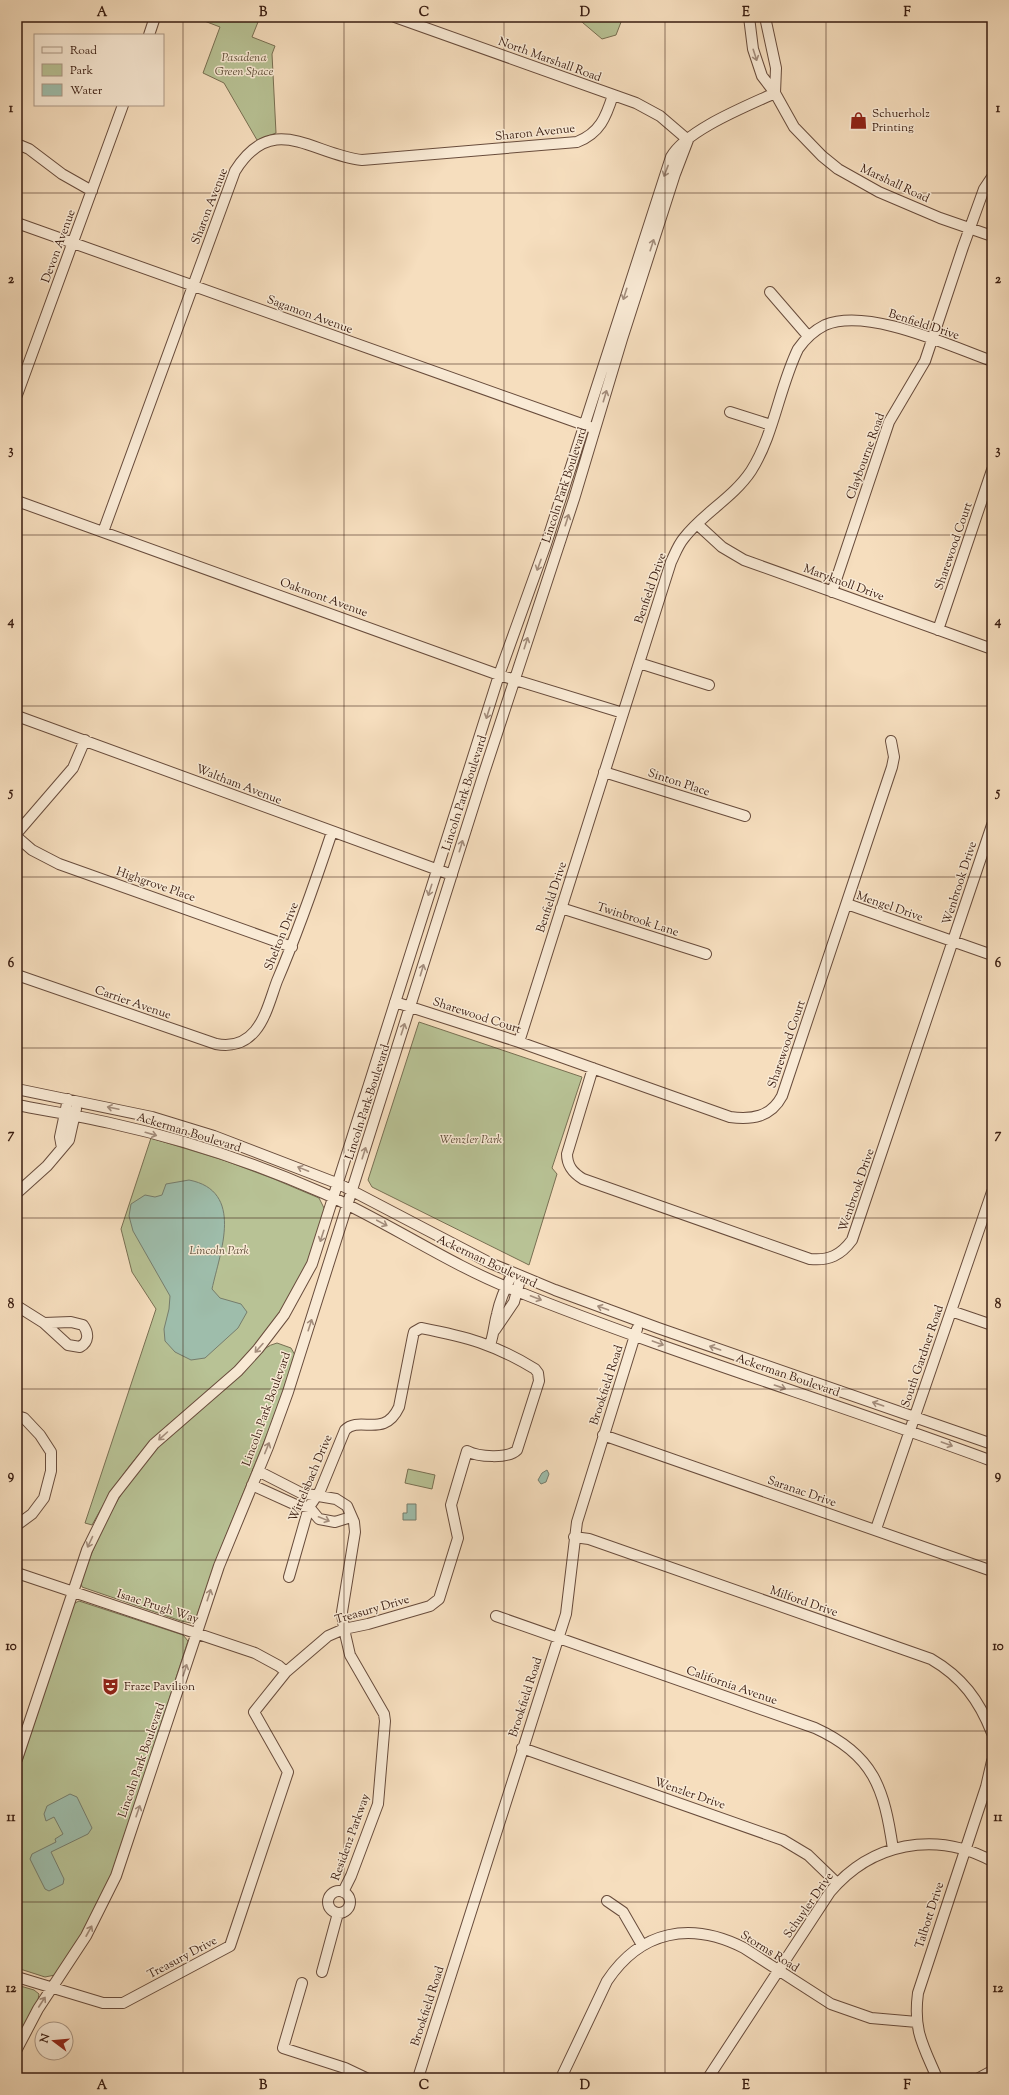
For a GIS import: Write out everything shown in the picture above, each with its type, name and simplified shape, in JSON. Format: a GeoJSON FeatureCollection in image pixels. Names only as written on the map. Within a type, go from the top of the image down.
{"type":"FeatureCollection","features":[{"type":"Feature","properties":{"kind":"street"},"geometry":{"type":"LineString","coordinates":[[148,34],[155,17]]}},
{"type":"Feature","properties":{"kind":"street","name":"North Marshall Road"},"geometry":{"type":"LineString","coordinates":[[394,17],[648,108],[660,116],[688,140]]}},
{"type":"Feature","properties":{"kind":"street","name":"Marshall Road"},"geometry":{"type":"LineString","coordinates":[[749,17],[753,49],[762,76],[775,93],[794,127],[809,144],[838,169],[879,192],[992,236]]}},
{"type":"Feature","properties":{"kind":"street"},"geometry":{"type":"LineString","coordinates":[[765,17],[776,68],[775,93]]}},
{"type":"Feature","properties":{"kind":"street","name":"Lincoln Park Boulevard"},"geometry":{"type":"LineString","coordinates":[[17,1759],[87,1550],[114,1495],[154,1444],[238,1370],[263,1344],[284,1315],[312,1264],[339,1184],[394,1002],[499,675],[546,544],[664,176],[676,149],[718,120],[775,93]]}},
{"type":"Feature","properties":{"kind":"street","name":"Sharon Avenue"},"geometry":{"type":"LineString","coordinates":[[103,532],[235,171],[245,157],[260,146],[274,140],[294,140],[353,159],[362,160],[578,142],[598,130],[604,120],[613,95]]}},
{"type":"Feature","properties":{"kind":"street","name":"Devon Avenue"},"geometry":{"type":"LineString","coordinates":[[17,395],[123,106]]}},
{"type":"Feature","properties":{"kind":"street","name":"Lincoln Park Boulevard"},"geometry":{"type":"LineString","coordinates":[[17,2049],[38,2009],[86,1936],[116,1876],[219,1566],[258,1471],[288,1392],[514,680],[596,428],[670,189],[688,140]]}},
{"type":"Feature","properties":{"kind":"street"},"geometry":{"type":"LineString","coordinates":[[17,144],[28,149],[62,174],[92,191]]}},
{"type":"Feature","properties":{"kind":"street","name":"Claybourne Road"},"geometry":{"type":"LineString","coordinates":[[832,592],[889,422],[918,375],[933,339],[984,189],[992,177]]}},
{"type":"Feature","properties":{"kind":"street","name":"Sagamon Avenue"},"geometry":{"type":"LineString","coordinates":[[17,223],[596,428]]}},
{"type":"Feature","properties":{"kind":"street"},"geometry":{"type":"LineString","coordinates":[[770,292],[808,336]]}},
{"type":"Feature","properties":{"kind":"street","name":"Benfield Drive"},"geometry":{"type":"LineString","coordinates":[[519,1042],[671,562],[684,538],[697,524],[743,482],[762,450],[792,361],[798,349],[808,336],[825,325],[834,322],[852,321],[892,326],[933,339],[992,361]]}},
{"type":"Feature","properties":{"kind":"street"},"geometry":{"type":"LineString","coordinates":[[730,412],[771,425]]}},
{"type":"Feature","properties":{"kind":"street","name":"Sharewood Court"},"geometry":{"type":"LineString","coordinates":[[938,630],[992,470]]}},
{"type":"Feature","properties":{"kind":"street","name":"Oakmont Avenue"},"geometry":{"type":"LineString","coordinates":[[17,501],[499,675],[623,713]]}},
{"type":"Feature","properties":{"kind":"street","name":"Maryknoll Drive"},"geometry":{"type":"LineString","coordinates":[[697,524],[722,547],[744,560],[992,649]]}},
{"type":"Feature","properties":{"kind":"street"},"geometry":{"type":"LineString","coordinates":[[639,663],[709,685]]}},
{"type":"Feature","properties":{"kind":"street","name":"Waltham Avenue"},"geometry":{"type":"LineString","coordinates":[[17,716],[452,875]]}},
{"type":"Feature","properties":{"kind":"street"},"geometry":{"type":"LineString","coordinates":[[17,833],[73,768],[85,740]]}},
{"type":"Feature","properties":{"kind":"street","name":"Sharewood Court"},"geometry":{"type":"LineString","coordinates":[[394,1002],[519,1042],[730,1116],[754,1118],[766,1114],[774,1108],[782,1096],[847,904],[892,767],[894,757],[891,741]]}},
{"type":"Feature","properties":{"kind":"street","name":"Sinton Place"},"geometry":{"type":"LineString","coordinates":[[604,772],[745,816]]}},
{"type":"Feature","properties":{"kind":"street","name":"Wenbrook Drive"},"geometry":{"type":"LineString","coordinates":[[593,1068],[566,1154],[568,1164],[576,1175],[583,1179],[810,1259],[829,1258],[846,1248],[852,1240],[954,942],[992,825]]}},
{"type":"Feature","properties":{"kind":"street","name":"Shelton Drive"},"geometry":{"type":"LineString","coordinates":[[241,1042],[251,1035],[260,1024],[309,903],[332,832]]}},
{"type":"Feature","properties":{"kind":"street","name":"Highgrove Place"},"geometry":{"type":"LineString","coordinates":[[17,837],[32,850],[59,864],[292,947]]}},
{"type":"Feature","properties":{"kind":"street","name":"Mengel Drive"},"geometry":{"type":"LineString","coordinates":[[847,904],[992,955]]}},
{"type":"Feature","properties":{"kind":"street","name":"Twinbrook Lane"},"geometry":{"type":"LineString","coordinates":[[561,908],[706,954]]}},
{"type":"Feature","properties":{"kind":"street","name":"Carrier Avenue"},"geometry":{"type":"LineString","coordinates":[[17,975],[216,1044],[233,1045],[241,1042]]}},
{"type":"Feature","properties":{"kind":"street","name":"Ackerman Boulevard"},"geometry":{"type":"LineString","coordinates":[[17,1089],[152,1117],[214,1136],[339,1184],[517,1275],[640,1321],[992,1444]]}},
{"type":"Feature","properties":{"kind":"street"},"geometry":{"type":"LineString","coordinates":[[17,1193],[47,1166],[62,1148],[60,1138],[69,1115],[72,1100]]}},
{"type":"Feature","properties":{"kind":"street","name":"Ackerman Boulevard"},"geometry":{"type":"LineString","coordinates":[[17,1105],[133,1128],[218,1153],[262,1168],[347,1205],[506,1287],[636,1335],[992,1461]]}},
{"type":"Feature","properties":{"kind":"street","name":"South Gardner Road"},"geometry":{"type":"LineString","coordinates":[[876,1529],[992,1192]]}},
{"type":"Feature","properties":{"kind":"street"},"geometry":{"type":"LineString","coordinates":[[490,1345],[495,1330],[496,1315],[506,1287],[517,1275]]}},
{"type":"Feature","properties":{"kind":"street"},"geometry":{"type":"LineString","coordinates":[[495,1330],[514,1302],[517,1291],[517,1275]]}},
{"type":"Feature","properties":{"kind":"street"},"geometry":{"type":"LineString","coordinates":[[17,1306],[44,1323]]}},
{"type":"Feature","properties":{"kind":"street"},"geometry":{"type":"LineString","coordinates":[[951,1311],[992,1325]]}},
{"type":"Feature","properties":{"kind":"street","name":"Brookfield Road"},"geometry":{"type":"LineString","coordinates":[[418,2078],[566,1614],[570,1594],[576,1522],[640,1321]]}},
{"type":"Feature","properties":{"kind":"street","name":"Wittelsbach Drive"},"geometry":{"type":"LineString","coordinates":[[289,1577],[309,1507],[316,1497],[345,1430],[352,1425],[373,1425],[384,1423],[396,1414],[399,1407],[413,1336],[416,1330],[421,1328],[453,1334],[490,1345]]}},
{"type":"Feature","properties":{"kind":"street","name":"Treasury Drive"},"geometry":{"type":"LineString","coordinates":[[52,1987],[103,2003],[123,2003],[230,1946],[288,1772],[254,1712],[286,1672],[320,1641],[344,1629],[368,1624],[436,1603],[439,1599],[458,1538],[451,1505],[467,1451],[483,1456],[511,1454],[517,1450],[539,1381],[538,1373],[535,1368],[490,1345]]}},
{"type":"Feature","properties":{"kind":"street"},"geometry":{"type":"LineString","coordinates":[[17,1416],[24,1418],[40,1435],[51,1452],[51,1471],[44,1498],[32,1514],[17,1525]]}},
{"type":"Feature","properties":{"kind":"street","name":"Saranac Drive"},"geometry":{"type":"LineString","coordinates":[[604,1435],[831,1515],[876,1529],[992,1571]]}},
{"type":"Feature","properties":{"kind":"street","name":"Residenz Parkway"},"geometry":{"type":"LineString","coordinates":[[258,1471],[301,1494],[336,1499],[346,1506],[354,1522],[355,1532],[342,1612],[344,1629],[350,1655],[384,1714],[385,1721],[378,1804],[343,1892]]}},
{"type":"Feature","properties":{"kind":"street"},"geometry":{"type":"LineString","coordinates":[[252,1485],[296,1505],[309,1507],[319,1519],[335,1522],[351,1516]]}},
{"type":"Feature","properties":{"kind":"street","name":"Milford Drive"},"geometry":{"type":"LineString","coordinates":[[574,1537],[589,1539],[931,1659],[956,1676],[968,1688],[985,1715],[992,1733]]}},
{"type":"Feature","properties":{"kind":"street","name":"Isaac Prugh Way"},"geometry":{"type":"LineString","coordinates":[[17,1573],[197,1632],[260,1655],[286,1672]]}},
{"type":"Feature","properties":{"kind":"street","name":"California Avenue"},"geometry":{"type":"LineString","coordinates":[[496,1616],[831,1735],[857,1755],[876,1781],[887,1809],[893,1849]]}},
{"type":"Feature","properties":{"kind":"street","name":"Wenzler Drive"},"geometry":{"type":"LineString","coordinates":[[522,1748],[783,1840],[808,1855],[837,1883]]}},
{"type":"Feature","properties":{"kind":"street","name":"Talbott Drive"},"geometry":{"type":"LineString","coordinates":[[937,2078],[923,2049],[917,2022],[918,1993],[986,1787],[992,1761]]}},
{"type":"Feature","properties":{"kind":"street","name":"Schuyler Drive"},"geometry":{"type":"LineString","coordinates":[[708,2078],[837,1883],[860,1864],[893,1849],[924,1844],[943,1845],[965,1850],[992,1861]]}},
{"type":"Feature","properties":{"kind":"street","name":"Residenz Parkway"},"geometry":{"type":"LineString","coordinates":[[336,1891],[343,1892],[348,1896],[349,1906],[344,1911],[338,1913],[329,1906],[328,1899],[336,1891]]}},
{"type":"Feature","properties":{"kind":"street"},"geometry":{"type":"LineString","coordinates":[[607,1901],[623,1912],[642,1945]]}},
{"type":"Feature","properties":{"kind":"street","name":"Residenz Parkway"},"geometry":{"type":"LineString","coordinates":[[322,1972],[338,1913]]}},
{"type":"Feature","properties":{"kind":"street","name":"Storms Road"},"geometry":{"type":"LineString","coordinates":[[561,2078],[607,1981],[624,1959],[642,1945],[670,1936],[686,1933],[716,1936],[744,1948],[819,1998],[852,2012],[871,2018],[917,2022]]}},
{"type":"Feature","properties":{"kind":"street"},"geometry":{"type":"LineString","coordinates":[[17,1977],[52,1987]]}},
{"type":"Feature","properties":{"kind":"street"},"geometry":{"type":"LineString","coordinates":[[302,1983],[283,2048],[338,2066],[366,2078]]}},
{"type":"Feature","properties":{"kind":"street"},"geometry":{"type":"LineString","coordinates":[[979,2078],[992,2072]]}},
{"type":"Feature","properties":{"kind":"green space","name":"Pasadena Green Space"},"geometry":{"type":"Polygon","coordinates":[[[194,17],[260,17],[252,37],[275,46],[272,54],[276,133],[257,140],[224,83],[203,73],[220,27],[194,17]]]}},
{"type":"Feature","properties":{"kind":"green space"},"geometry":{"type":"Polygon","coordinates":[[[576,17],[623,17],[616,35],[602,39],[576,17]]]}},
{"type":"Feature","properties":{"kind":"green space","name":"Wenzler Park"},"geometry":{"type":"Polygon","coordinates":[[[419,1022],[582,1077],[552,1168],[557,1174],[529,1265],[372,1187],[368,1180],[419,1022]]]}},
{"type":"Feature","properties":{"kind":"green space","name":"Lincoln Park"},"geometry":{"type":"Polygon","coordinates":[[[151,1138],[226,1161],[274,1179],[319,1198],[325,1210],[309,1262],[281,1314],[253,1349],[234,1369],[168,1425],[138,1455],[121,1477],[92,1525],[85,1523],[156,1309],[132,1272],[121,1229],[151,1138]]]}},
{"type":"Feature","properties":{"kind":"green space"},"geometry":{"type":"Polygon","coordinates":[[[277,1343],[291,1348],[295,1355],[280,1402],[217,1558],[195,1621],[191,1623],[181,1621],[82,1587],[81,1582],[88,1563],[113,1508],[123,1491],[147,1459],[179,1427],[241,1374],[260,1353],[271,1345],[277,1343]]]}},
{"type":"Feature","properties":{"kind":"green space"},"geometry":{"type":"Polygon","coordinates":[[[408,1469],[435,1475],[432,1489],[405,1483],[408,1469]]]}},
{"type":"Feature","properties":{"kind":"green space"},"geometry":{"type":"Polygon","coordinates":[[[79,1601],[183,1635],[188,1641],[111,1878],[87,1927],[55,1975],[45,1977],[17,1968],[17,1776],[72,1608],[75,1603],[79,1601]]]}},
{"type":"Feature","properties":{"kind":"green space"},"geometry":{"type":"Polygon","coordinates":[[[17,1985],[34,1990],[39,1994],[38,2000],[17,2039],[17,1985]]]}},
{"type":"Feature","properties":{"kind":"water"},"geometry":{"type":"Polygon","coordinates":[[[189,1180],[206,1186],[217,1196],[223,1210],[223,1241],[212,1289],[220,1298],[241,1304],[247,1312],[238,1328],[205,1358],[191,1360],[175,1352],[165,1341],[164,1329],[169,1309],[170,1296],[133,1231],[129,1216],[131,1204],[145,1195],[155,1197],[162,1195],[166,1184],[189,1180]]]}},
{"type":"Feature","properties":{"kind":"water"},"geometry":{"type":"Polygon","coordinates":[[[547,1470],[549,1474],[546,1482],[541,1484],[538,1480],[542,1473],[547,1470]]]}},
{"type":"Feature","properties":{"kind":"water"},"geometry":{"type":"Polygon","coordinates":[[[407,1504],[416,1504],[416,1520],[403,1520],[403,1513],[407,1513],[407,1504]]]}},
{"type":"Feature","properties":{"kind":"water"},"geometry":{"type":"Polygon","coordinates":[[[70,1794],[77,1797],[92,1828],[88,1834],[51,1852],[64,1879],[63,1884],[49,1891],[45,1889],[30,1859],[32,1854],[56,1842],[55,1839],[63,1834],[54,1817],[46,1821],[44,1814],[47,1806],[70,1794]]]}},
{"type":"Feature","properties":{"kind":"place","name":"Schuerholz Printing"},"geometry":{"type":"Point","coordinates":[859,120]}},
{"type":"Feature","properties":{"kind":"place","name":"Fraze Pavilion"},"geometry":{"type":"Point","coordinates":[111,1686]}}]}
